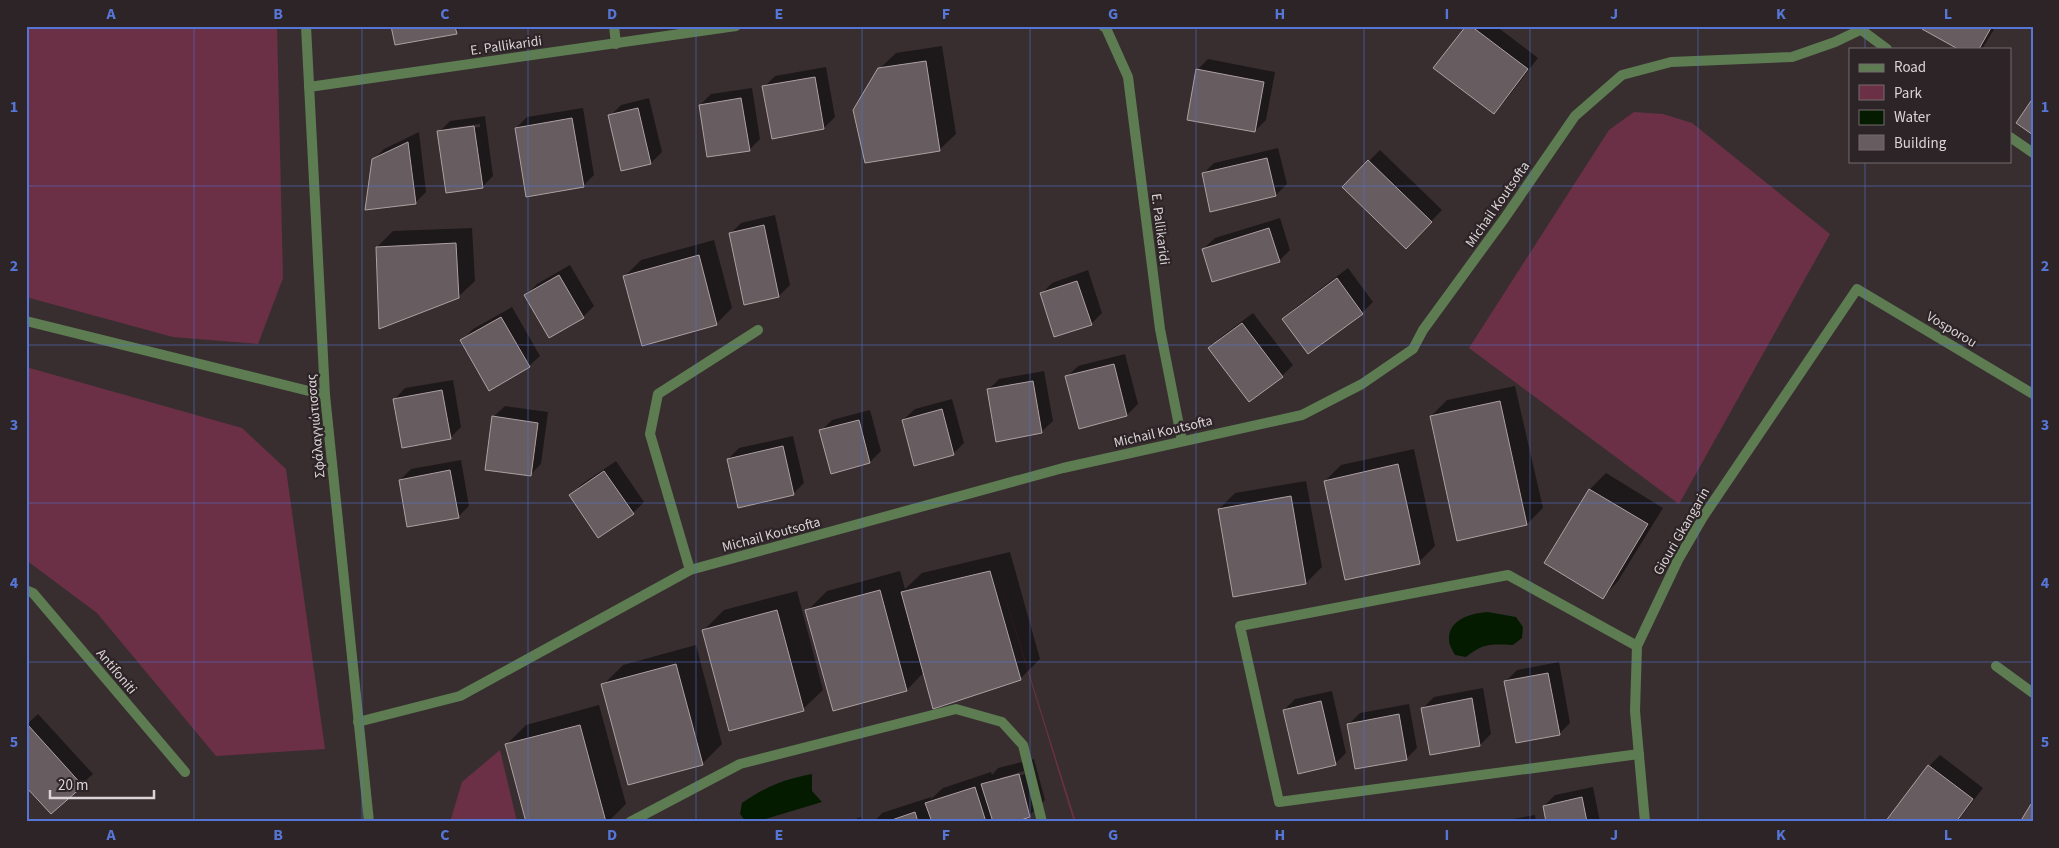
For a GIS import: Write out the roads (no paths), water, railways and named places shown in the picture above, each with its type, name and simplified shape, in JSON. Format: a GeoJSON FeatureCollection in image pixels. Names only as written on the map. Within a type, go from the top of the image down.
{"type":"FeatureCollection","features":[{"type":"Feature","properties":{"kind":"street","name":"Σφάλαγγιώτισσας"},"geometry":{"type":"LineString","coordinates":[[306,26],[325,395],[369,822]]}},
{"type":"Feature","properties":{"kind":"street"},"geometry":{"type":"LineString","coordinates":[[614,26],[616,44]]}},
{"type":"Feature","properties":{"kind":"street","name":"E. Pallikaridi"},"geometry":{"type":"LineString","coordinates":[[309,86],[736,26]]}},
{"type":"Feature","properties":{"kind":"street","name":"E. Pallikaridi"},"geometry":{"type":"LineString","coordinates":[[1103,26],[1106,28],[1128,77],[1160,329],[1182,440]]}},
{"type":"Feature","properties":{"kind":"street"},"geometry":{"type":"LineString","coordinates":[[1860,27],[1886,48]]}},
{"type":"Feature","properties":{"kind":"street","name":"Michail Koutsofta"},"geometry":{"type":"LineString","coordinates":[[358,722],[460,696],[690,570],[1063,468],[1182,440],[1302,415],[1362,384],[1413,349],[1424,330],[1575,116],[1622,75],[1671,62],[1792,57],[1835,42],[1860,27]]}},
{"type":"Feature","properties":{"kind":"street"},"geometry":{"type":"LineString","coordinates":[[2012,138],[2033,153]]}},
{"type":"Feature","properties":{"kind":"street","name":"Vosporou"},"geometry":{"type":"LineString","coordinates":[[1857,289],[2033,394]]}},
{"type":"Feature","properties":{"kind":"street","name":"Giouri Gkangarin"},"geometry":{"type":"LineString","coordinates":[[1645,822],[1636,711],[1637,646],[1678,560],[1703,517],[1857,289]]}},
{"type":"Feature","properties":{"kind":"street"},"geometry":{"type":"LineString","coordinates":[[26,320],[325,395]]}},
{"type":"Feature","properties":{"kind":"street"},"geometry":{"type":"LineString","coordinates":[[690,570],[650,434],[658,394],[758,330]]}},
{"type":"Feature","properties":{"kind":"street"},"geometry":{"type":"LineString","coordinates":[[1637,646],[1508,575],[1240,626],[1279,802],[1639,754]]}},
{"type":"Feature","properties":{"kind":"street","name":"Antifoniti"},"geometry":{"type":"LineString","coordinates":[[26,590],[33,593],[186,772]]}},
{"type":"Feature","properties":{"kind":"street"},"geometry":{"type":"LineString","coordinates":[[1996,666],[2033,693]]}},
{"type":"Feature","properties":{"kind":"street"},"geometry":{"type":"LineString","coordinates":[[630,822],[740,764],[956,708],[1002,722],[1023,745],[1042,822]]}},
{"type":"Feature","properties":{"kind":"water"},"geometry":{"type":"Polygon","coordinates":[[[1488,612],[1516,617],[1523,627],[1522,638],[1513,645],[1493,645],[1477,649],[1466,657],[1455,655],[1449,642],[1452,627],[1462,618],[1488,612]]]}},
{"type":"Feature","properties":{"kind":"water"},"geometry":{"type":"Polygon","coordinates":[[[812,774],[812,791],[822,802],[755,822],[746,822],[740,814],[742,803],[759,792],[783,781],[812,774]]]}}]}
